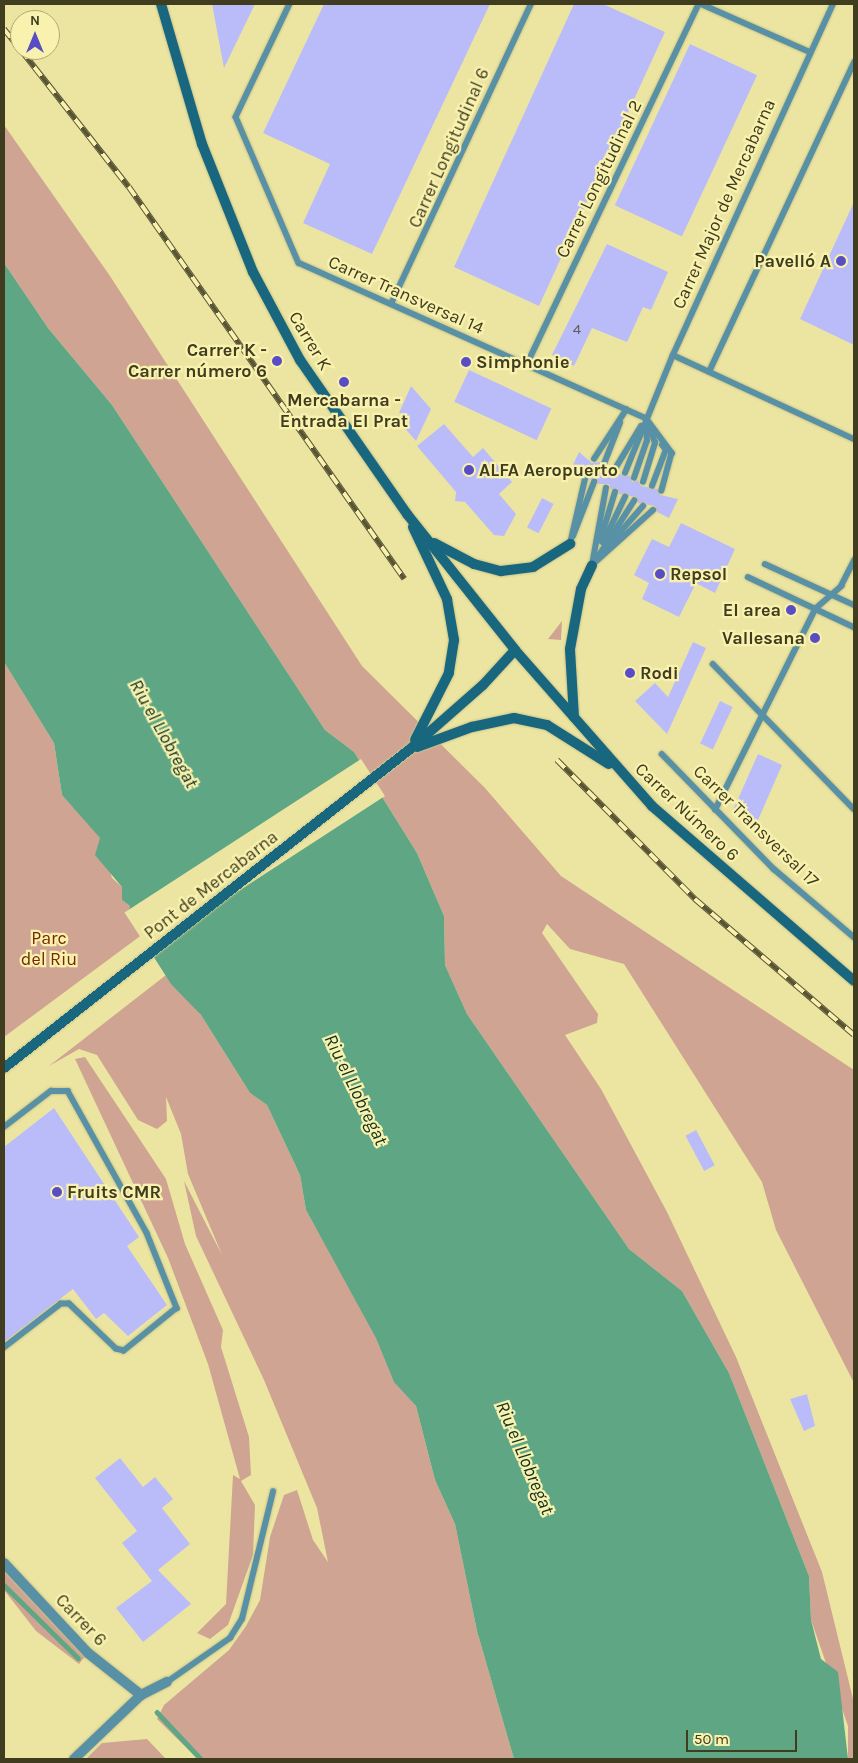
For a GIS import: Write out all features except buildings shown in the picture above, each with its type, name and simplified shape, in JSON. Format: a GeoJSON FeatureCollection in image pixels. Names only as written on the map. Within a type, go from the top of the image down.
{"type":"FeatureCollection","features":[{"type":"Feature","properties":{"kind":"main road","name":"Carrer K"},"geometry":{"type":"LineString","coordinates":[[161,4],[202,144],[253,272],[300,360],[407,514],[515,650]]}},
{"type":"Feature","properties":{"kind":"main road"},"geometry":{"type":"LineString","coordinates":[[407,514],[447,599],[454,640],[449,673],[438,701],[409,750]]}},
{"type":"Feature","properties":{"kind":"main road"},"geometry":{"type":"LineString","coordinates":[[431,542],[474,564],[502,571],[533,567],[570,544]]}},
{"type":"Feature","properties":{"kind":"main road"},"geometry":{"type":"LineString","coordinates":[[574,717],[570,649],[581,589],[592,565]]}},
{"type":"Feature","properties":{"kind":"main road"},"geometry":{"type":"LineString","coordinates":[[409,750],[515,650]]}},
{"type":"Feature","properties":{"kind":"main road","name":"Carrer Número 6"},"geometry":{"type":"LineString","coordinates":[[515,650],[617,769],[652,806],[854,981]]}},
{"type":"Feature","properties":{"kind":"main road"},"geometry":{"type":"LineString","coordinates":[[409,750],[472,727],[514,718],[547,725],[617,769]]}},
{"type":"Feature","properties":{"kind":"main road","name":"Pont de Mercabarna"},"geometry":{"type":"LineString","coordinates":[[4,1068],[409,750]]}},
{"type":"Feature","properties":{"kind":"street","name":"Carrer 6"},"geometry":{"type":"LineString","coordinates":[[4,1563],[88,1653],[141,1694]]}},
{"type":"Feature","properties":{"kind":"street"},"geometry":{"type":"LineString","coordinates":[[74,1759],[141,1694],[167,1682]]}},
{"type":"Feature","properties":{"kind":"lane","name":"Carrer Transversal 14"},"geometry":{"type":"LineString","coordinates":[[290,4],[236,117],[299,263],[392,302],[526,366],[646,418]]}},
{"type":"Feature","properties":{"kind":"lane","name":"Carrer Longitudinal 6"},"geometry":{"type":"LineString","coordinates":[[392,302],[531,4]]}},
{"type":"Feature","properties":{"kind":"lane"},"geometry":{"type":"LineString","coordinates":[[700,4],[810,52]]}},
{"type":"Feature","properties":{"kind":"lane","name":"Carrer Longitudinal 2"},"geometry":{"type":"LineString","coordinates":[[526,366],[700,4]]}},
{"type":"Feature","properties":{"kind":"lane","name":"Carrer Major de Mercabarna"},"geometry":{"type":"LineString","coordinates":[[646,418],[833,4]]}},
{"type":"Feature","properties":{"kind":"lane"},"geometry":{"type":"LineString","coordinates":[[709,372],[854,62]]}},
{"type":"Feature","properties":{"kind":"lane"},"geometry":{"type":"LineString","coordinates":[[673,355],[854,439]]}},
{"type":"Feature","properties":{"kind":"lane"},"geometry":{"type":"LineString","coordinates":[[594,459],[626,410]]}},
{"type":"Feature","properties":{"kind":"lane"},"geometry":{"type":"LineString","coordinates":[[614,469],[646,418]]}},
{"type":"Feature","properties":{"kind":"lane"},"geometry":{"type":"LineString","coordinates":[[625,473],[646,418]]}},
{"type":"Feature","properties":{"kind":"lane"},"geometry":{"type":"LineString","coordinates":[[634,478],[647,441],[646,418]]}},
{"type":"Feature","properties":{"kind":"lane"},"geometry":{"type":"LineString","coordinates":[[644,482],[655,443],[646,418]]}},
{"type":"Feature","properties":{"kind":"lane"},"geometry":{"type":"LineString","coordinates":[[646,418],[666,450],[652,486]]}},
{"type":"Feature","properties":{"kind":"lane"},"geometry":{"type":"LineString","coordinates":[[646,418],[672,453],[662,491]]}},
{"type":"Feature","properties":{"kind":"lane"},"geometry":{"type":"LineString","coordinates":[[604,464],[620,421]]}},
{"type":"Feature","properties":{"kind":"lane"},"geometry":{"type":"LineString","coordinates":[[570,544],[585,479]]}},
{"type":"Feature","properties":{"kind":"lane"},"geometry":{"type":"LineString","coordinates":[[570,544],[594,482]]}},
{"type":"Feature","properties":{"kind":"lane"},"geometry":{"type":"LineString","coordinates":[[592,565],[606,488]]}},
{"type":"Feature","properties":{"kind":"lane"},"geometry":{"type":"LineString","coordinates":[[592,565],[615,492]]}},
{"type":"Feature","properties":{"kind":"lane"},"geometry":{"type":"LineString","coordinates":[[592,565],[625,497]]}},
{"type":"Feature","properties":{"kind":"lane"},"geometry":{"type":"LineString","coordinates":[[592,565],[634,501]]}},
{"type":"Feature","properties":{"kind":"lane"},"geometry":{"type":"LineString","coordinates":[[592,565],[643,506]]}},
{"type":"Feature","properties":{"kind":"lane"},"geometry":{"type":"LineString","coordinates":[[592,565],[653,510]]}},
{"type":"Feature","properties":{"kind":"lane"},"geometry":{"type":"LineString","coordinates":[[715,810],[761,712],[815,609],[831,594],[854,560]]}},
{"type":"Feature","properties":{"kind":"lane"},"geometry":{"type":"LineString","coordinates":[[765,564],[854,605]]}},
{"type":"Feature","properties":{"kind":"lane"},"geometry":{"type":"LineString","coordinates":[[748,578],[854,627]]}},
{"type":"Feature","properties":{"kind":"lane"},"geometry":{"type":"LineString","coordinates":[[713,664],[854,809]]}},
{"type":"Feature","properties":{"kind":"lane","name":"Carrer Transversal 17"},"geometry":{"type":"LineString","coordinates":[[662,754],[774,870],[854,937]]}},
{"type":"Feature","properties":{"kind":"lane"},"geometry":{"type":"LineString","coordinates":[[4,1127],[51,1090],[68,1090],[147,1232],[177,1308],[124,1351],[116,1349],[69,1304],[61,1304],[4,1348]]}},
{"type":"Feature","properties":{"kind":"lane"},"geometry":{"type":"LineString","coordinates":[[167,1682],[230,1638],[242,1619],[273,1492]]}},
{"type":"Feature","properties":{"kind":"green space"},"geometry":{"type":"Polygon","coordinates":[[[4,125],[110,276],[362,666],[485,788],[561,876],[854,1070],[854,1383],[776,1230],[762,1182],[624,964],[570,949],[547,924],[542,933],[598,1014],[597,1023],[565,1035],[601,1089],[667,1212],[736,1357],[822,1572],[854,1703],[854,1759],[848,1759],[848,1726],[811,1620],[809,1576],[729,1373],[682,1291],[629,1249],[467,1014],[445,965],[444,916],[417,853],[354,752],[325,730],[112,405],[48,328],[4,263],[4,125]]]}},
{"type":"Feature","properties":{"kind":"green space"},"geometry":{"type":"Polygon","coordinates":[[[562,621],[561,640],[548,639],[562,621]]]}},
{"type":"Feature","properties":{"kind":"green space","name":"Parc del Riu"},"geometry":{"type":"Polygon","coordinates":[[[4,662],[54,743],[62,795],[101,838],[112,878],[122,887],[122,900],[130,906],[127,915],[143,934],[4,1037],[4,662]]]}},
{"type":"Feature","properties":{"kind":"green space"},"geometry":{"type":"Polygon","coordinates":[[[166,975],[201,1015],[250,1093],[267,1105],[300,1175],[306,1210],[374,1332],[394,1381],[416,1406],[435,1480],[455,1524],[477,1631],[514,1759],[198,1759],[157,1719],[164,1705],[229,1650],[246,1626],[260,1600],[270,1537],[284,1495],[297,1490],[313,1540],[328,1562],[317,1508],[264,1380],[196,1236],[184,1181],[222,1255],[188,1174],[181,1134],[166,1097],[167,1121],[157,1129],[138,1120],[97,1055],[79,1049],[49,1066],[166,975]]]}},
{"type":"Feature","properties":{"kind":"green space"},"geometry":{"type":"Polygon","coordinates":[[[85,1057],[166,1179],[185,1244],[223,1330],[221,1347],[249,1437],[251,1475],[241,1481],[255,1505],[253,1555],[228,1625],[210,1639],[197,1633],[226,1604],[233,1475],[240,1479],[208,1364],[168,1258],[75,1059],[85,1057]]]}},
{"type":"Feature","properties":{"kind":"green space"},"geometry":{"type":"Polygon","coordinates":[[[4,1563],[88,1653],[79,1664],[36,1631],[4,1590],[4,1563]]]}},
{"type":"Feature","properties":{"kind":"green space"},"geometry":{"type":"Polygon","coordinates":[[[147,1739],[166,1759],[86,1759],[102,1743],[147,1739]]]}},
{"type":"Feature","properties":{"kind":"water","name":"Riu el Llobregat"},"geometry":{"type":"Polygon","coordinates":[[[4,263],[48,328],[112,405],[325,730],[354,752],[417,853],[444,916],[445,965],[467,1014],[629,1249],[682,1291],[729,1373],[809,1576],[811,1620],[821,1659],[838,1672],[848,1759],[514,1759],[477,1631],[455,1524],[435,1480],[416,1406],[394,1382],[376,1338],[306,1210],[300,1175],[267,1105],[250,1093],[201,1015],[171,984],[127,915],[130,906],[122,900],[122,887],[95,855],[100,838],[62,795],[54,743],[4,662],[4,263]]]}},
{"type":"Feature","properties":{"kind":"pier"},"geometry":{"type":"Polygon","coordinates":[[[361,759],[385,796],[148,949],[124,913],[361,759]]]}},
{"type":"Feature","properties":{"kind":"waterway"},"geometry":{"type":"LineString","coordinates":[[4,1585],[78,1658]]}},
{"type":"Feature","properties":{"kind":"waterway"},"geometry":{"type":"LineString","coordinates":[[157,1712],[201,1759]]}},
{"type":"Feature","properties":{"kind":"railway"},"geometry":{"type":"LineString","coordinates":[[4,29],[10,36]]}},
{"type":"Feature","properties":{"kind":"railway"},"geometry":{"type":"LineString","coordinates":[[29,60],[129,187],[405,579]]}},
{"type":"Feature","properties":{"kind":"railway"},"geometry":{"type":"LineString","coordinates":[[557,760],[695,899],[854,1035]]}},
{"type":"Feature","properties":{"kind":"place","name":"Pavelló A"},"geometry":{"type":"Point","coordinates":[841,261]}},
{"type":"Feature","properties":{"kind":"place","name":"Carrer K - Carrer número 6"},"geometry":{"type":"Point","coordinates":[277,361]}},
{"type":"Feature","properties":{"kind":"place","name":"Simphonie"},"geometry":{"type":"Point","coordinates":[466,362]}},
{"type":"Feature","properties":{"kind":"place","name":"Mercabarna - Entrada El Prat"},"geometry":{"type":"Point","coordinates":[344,382]}},
{"type":"Feature","properties":{"kind":"place","name":"ALFA Aeropuerto"},"geometry":{"type":"Point","coordinates":[469,470]}},
{"type":"Feature","properties":{"kind":"place","name":"Repsol"},"geometry":{"type":"Point","coordinates":[660,574]}},
{"type":"Feature","properties":{"kind":"place","name":"El area"},"geometry":{"type":"Point","coordinates":[791,610]}},
{"type":"Feature","properties":{"kind":"place","name":"Vallesana"},"geometry":{"type":"Point","coordinates":[815,638]}},
{"type":"Feature","properties":{"kind":"place","name":"Rodi"},"geometry":{"type":"Point","coordinates":[630,673]}},
{"type":"Feature","properties":{"kind":"place","name":"Fruits CMR"},"geometry":{"type":"Point","coordinates":[57,1192]}}]}
